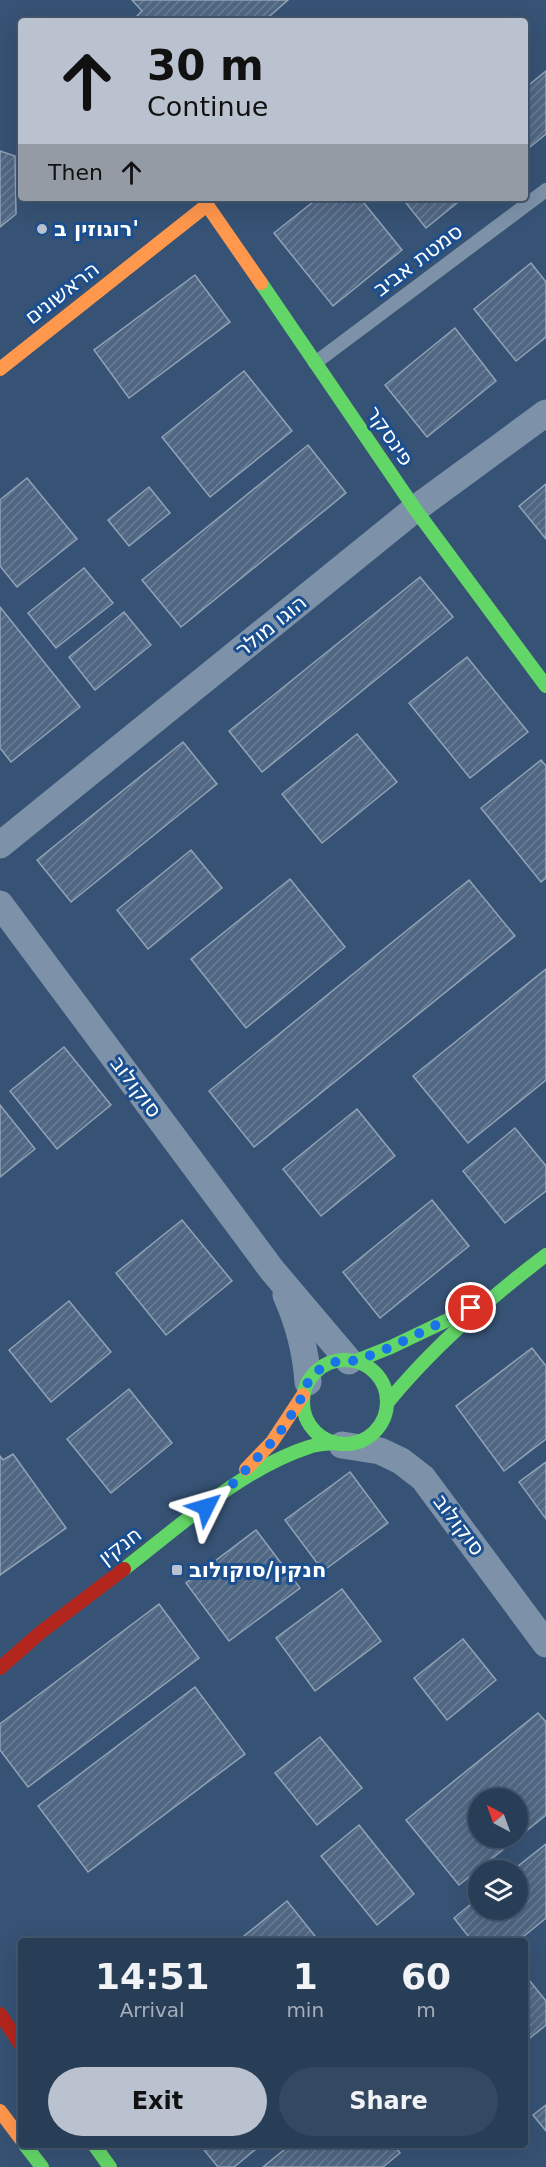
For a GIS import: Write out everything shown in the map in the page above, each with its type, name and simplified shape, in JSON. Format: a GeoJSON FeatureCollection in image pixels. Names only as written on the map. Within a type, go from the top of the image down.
{"type":"FeatureCollection","features":[{"type":"Feature","properties":{"kind":"street","name":"פינסקר"},"geometry":{"type":"LineString","coordinates":[[207,205],[415,509],[546,686]]}},
{"type":"Feature","properties":{"kind":"street","name":"הראשונים"},"geometry":{"type":"LineString","coordinates":[[0,369],[207,205]]}},
{"type":"Feature","properties":{"kind":"street","name":"הוגו מולר"},"geometry":{"type":"LineString","coordinates":[[0,845],[415,509],[546,413]]}},
{"type":"Feature","properties":{"kind":"street","name":"סוקולוב"},"geometry":{"type":"LineString","coordinates":[[0,904],[272,1270],[352,1361]]}},
{"type":"Feature","properties":{"kind":"street"},"geometry":{"type":"LineString","coordinates":[[388,1402],[410,1374],[439,1344],[487,1300],[546,1255]]}},
{"type":"Feature","properties":{"kind":"street","name":"סוקולוב"},"geometry":{"type":"LineString","coordinates":[[272,1270],[287,1298],[301,1338],[307,1361],[306,1389]]}},
{"type":"Feature","properties":{"kind":"street"},"geometry":{"type":"LineString","coordinates":[[352,1361],[369,1367],[379,1377],[385,1388],[388,1402],[385,1416],[379,1428],[369,1438],[356,1443],[329,1442],[317,1434],[308,1423],[304,1410],[306,1389],[317,1371],[329,1364],[352,1361],[391,1347],[487,1300]]}},
{"type":"Feature","properties":{"kind":"street","name":"חנקין"},"geometry":{"type":"LineString","coordinates":[[224,1493],[272,1442],[306,1389]]}},
{"type":"Feature","properties":{"kind":"street","name":"סוקולוב"},"geometry":{"type":"LineString","coordinates":[[339,1444],[380,1450],[401,1461],[423,1478],[546,1644]]}},
{"type":"Feature","properties":{"kind":"street","name":"חנקין"},"geometry":{"type":"LineString","coordinates":[[0,1668],[41,1632],[224,1493],[264,1467],[310,1446],[339,1444]]}},
{"type":"Feature","properties":{"kind":"street","name":"חנקין"},"geometry":{"type":"LineString","coordinates":[[0,1650],[41,1632]]}},
{"type":"Feature","properties":{"kind":"street"},"geometry":{"type":"LineString","coordinates":[[0,2014],[18,2040]]}},
{"type":"Feature","properties":{"kind":"street"},"geometry":{"type":"LineString","coordinates":[[0,2111],[18,2135]]}},
{"type":"Feature","properties":{"kind":"street"},"geometry":{"type":"LineString","coordinates":[[27,2148],[42,2167]]}},
{"type":"Feature","properties":{"kind":"street"},"geometry":{"type":"LineString","coordinates":[[96,2148],[110,2167]]}},
{"type":"Feature","properties":{"kind":"lane","name":"סמטת אביב"},"geometry":{"type":"LineString","coordinates":[[315,363],[546,190]]}},
{"type":"Feature","properties":{"kind":"building"},"geometry":{"type":"Polygon","coordinates":[[[132,0],[288,0],[267,18],[135,18],[142,11],[132,0]]]}},
{"type":"Feature","properties":{"kind":"building"},"geometry":{"type":"Polygon","coordinates":[[[546,71],[546,134],[528,149],[528,86],[546,71]]]}},
{"type":"Feature","properties":{"kind":"building"},"geometry":{"type":"Polygon","coordinates":[[[0,151],[15,156],[16,214],[0,227],[0,151]]]}},
{"type":"Feature","properties":{"kind":"building"},"geometry":{"type":"Polygon","coordinates":[[[314,201],[362,201],[402,250],[333,306],[274,233],[314,201]]]}},
{"type":"Feature","properties":{"kind":"building"},"geometry":{"type":"Polygon","coordinates":[[[404,201],[459,201],[426,228],[404,201]]]}},
{"type":"Feature","properties":{"kind":"building"},"geometry":{"type":"Polygon","coordinates":[[[531,263],[546,282],[546,337],[516,361],[474,309],[531,263]]]}},
{"type":"Feature","properties":{"kind":"building"},"geometry":{"type":"Polygon","coordinates":[[[195,275],[230,322],[129,398],[94,350],[195,275]]]}},
{"type":"Feature","properties":{"kind":"building"},"geometry":{"type":"Polygon","coordinates":[[[455,328],[496,381],[427,437],[385,385],[455,328]]]}},
{"type":"Feature","properties":{"kind":"building"},"geometry":{"type":"Polygon","coordinates":[[[244,371],[292,431],[210,497],[162,437],[244,371]]]}},
{"type":"Feature","properties":{"kind":"building"},"geometry":{"type":"Polygon","coordinates":[[[308,445],[346,493],[181,627],[142,580],[308,445]]]}},
{"type":"Feature","properties":{"kind":"building"},"geometry":{"type":"Polygon","coordinates":[[[27,478],[77,539],[17,587],[0,566],[0,500],[27,478]]]}},
{"type":"Feature","properties":{"kind":"building"},"geometry":{"type":"Polygon","coordinates":[[[546,484],[546,539],[519,506],[546,484]]]}},
{"type":"Feature","properties":{"kind":"building"},"geometry":{"type":"Polygon","coordinates":[[[149,487],[170,513],[129,546],[108,520],[149,487]]]}},
{"type":"Feature","properties":{"kind":"building"},"geometry":{"type":"Polygon","coordinates":[[[84,568],[113,603],[56,648],[28,613],[84,568]]]}},
{"type":"Feature","properties":{"kind":"building"},"geometry":{"type":"Polygon","coordinates":[[[420,577],[453,617],[262,772],[229,731],[420,577]]]}},
{"type":"Feature","properties":{"kind":"building"},"geometry":{"type":"Polygon","coordinates":[[[0,607],[80,707],[11,762],[0,748],[0,607]]]}},
{"type":"Feature","properties":{"kind":"building"},"geometry":{"type":"Polygon","coordinates":[[[124,612],[151,645],[95,690],[69,657],[124,612]]]}},
{"type":"Feature","properties":{"kind":"building"},"geometry":{"type":"Polygon","coordinates":[[[467,657],[528,732],[470,778],[409,703],[467,657]]]}},
{"type":"Feature","properties":{"kind":"building"},"geometry":{"type":"Polygon","coordinates":[[[357,734],[397,782],[322,843],[282,794],[357,734]]]}},
{"type":"Feature","properties":{"kind":"building"},"geometry":{"type":"Polygon","coordinates":[[[183,742],[217,784],[71,902],[37,860],[183,742]]]}},
{"type":"Feature","properties":{"kind":"building"},"geometry":{"type":"Polygon","coordinates":[[[541,760],[546,766],[546,878],[541,882],[481,808],[541,760]]]}},
{"type":"Feature","properties":{"kind":"building"},"geometry":{"type":"Polygon","coordinates":[[[191,850],[222,888],[148,949],[117,910],[191,850]]]}},
{"type":"Feature","properties":{"kind":"building"},"geometry":{"type":"Polygon","coordinates":[[[290,879],[345,947],[246,1028],[191,959],[290,879]]]}},
{"type":"Feature","properties":{"kind":"building"},"geometry":{"type":"Polygon","coordinates":[[[469,880],[515,936],[254,1147],[209,1091],[469,880]]]}},
{"type":"Feature","properties":{"kind":"building"},"geometry":{"type":"Polygon","coordinates":[[[546,969],[546,1080],[468,1143],[413,1076],[546,969]]]}},
{"type":"Feature","properties":{"kind":"building"},"geometry":{"type":"Polygon","coordinates":[[[64,1047],[111,1105],[57,1149],[10,1091],[64,1047]]]}},
{"type":"Feature","properties":{"kind":"building"},"geometry":{"type":"Polygon","coordinates":[[[0,1105],[35,1149],[0,1177],[0,1105]]]}},
{"type":"Feature","properties":{"kind":"building"},"geometry":{"type":"Polygon","coordinates":[[[357,1109],[395,1156],[321,1216],[283,1169],[357,1109]]]}},
{"type":"Feature","properties":{"kind":"building"},"geometry":{"type":"Polygon","coordinates":[[[515,1128],[546,1166],[546,1191],[505,1223],[463,1171],[515,1128]]]}},
{"type":"Feature","properties":{"kind":"building"},"geometry":{"type":"Polygon","coordinates":[[[432,1200],[469,1246],[380,1318],[343,1272],[432,1200]]]}},
{"type":"Feature","properties":{"kind":"building"},"geometry":{"type":"Polygon","coordinates":[[[182,1220],[232,1281],[166,1335],[116,1273],[182,1220]]]}},
{"type":"Feature","properties":{"kind":"building"},"geometry":{"type":"Polygon","coordinates":[[[69,1301],[111,1352],[51,1402],[9,1350],[69,1301]]]}},
{"type":"Feature","properties":{"kind":"building"},"geometry":{"type":"Polygon","coordinates":[[[532,1348],[546,1366],[546,1439],[504,1471],[456,1406],[532,1348]]]}},
{"type":"Feature","properties":{"kind":"building"},"geometry":{"type":"Polygon","coordinates":[[[129,1389],[172,1443],[111,1493],[67,1439],[129,1389]]]}},
{"type":"Feature","properties":{"kind":"building"},"geometry":{"type":"Polygon","coordinates":[[[13,1454],[66,1528],[0,1575],[0,1456],[3,1460],[13,1454]]]}},
{"type":"Feature","properties":{"kind":"building"},"geometry":{"type":"Polygon","coordinates":[[[546,1462],[546,1519],[519,1482],[546,1462]]]}},
{"type":"Feature","properties":{"kind":"building"},"geometry":{"type":"Polygon","coordinates":[[[350,1472],[388,1523],[323,1571],[285,1520],[350,1472]]]}},
{"type":"Feature","properties":{"kind":"building"},"geometry":{"type":"Polygon","coordinates":[[[256,1530],[300,1588],[229,1641],[186,1583],[256,1530]]]}},
{"type":"Feature","properties":{"kind":"building"},"geometry":{"type":"Polygon","coordinates":[[[342,1589],[381,1641],[315,1691],[276,1638],[342,1589]]]}},
{"type":"Feature","properties":{"kind":"building"},"geometry":{"type":"Polygon","coordinates":[[[159,1604],[199,1658],[28,1787],[0,1750],[0,1724],[159,1604]]]}},
{"type":"Feature","properties":{"kind":"building"},"geometry":{"type":"Polygon","coordinates":[[[463,1639],[496,1680],[447,1720],[414,1678],[463,1639]]]}},
{"type":"Feature","properties":{"kind":"building"},"geometry":{"type":"Polygon","coordinates":[[[195,1687],[245,1754],[88,1872],[38,1806],[195,1687]]]}},
{"type":"Feature","properties":{"kind":"building"},"geometry":{"type":"Polygon","coordinates":[[[538,1713],[546,1722],[546,1815],[528,1830],[528,1788],[468,1788],[468,1848],[505,1848],[490,1860],[468,1860],[468,1878],[459,1885],[406,1820],[538,1713]]]}},
{"type":"Feature","properties":{"kind":"building"},"geometry":{"type":"Polygon","coordinates":[[[320,1737],[362,1788],[317,1825],[275,1773],[320,1737]]]}},
{"type":"Feature","properties":{"kind":"building"},"geometry":{"type":"Polygon","coordinates":[[[359,1825],[414,1894],[377,1925],[321,1856],[359,1825]]]}},
{"type":"Feature","properties":{"kind":"building"},"geometry":{"type":"Polygon","coordinates":[[[546,1844],[546,1918],[522,1938],[470,1938],[454,1918],[468,1906],[468,1920],[528,1920],[528,1860],[526,1860],[546,1844]]]}},
{"type":"Feature","properties":{"kind":"building"},"geometry":{"type":"Polygon","coordinates":[[[287,1901],[317,1938],[242,1938],[287,1901]]]}},
{"type":"Feature","properties":{"kind":"building"},"geometry":{"type":"Polygon","coordinates":[[[528,1979],[546,2001],[546,2025],[528,2040],[528,1979]]]}},
{"type":"Feature","properties":{"kind":"building"},"geometry":{"type":"Polygon","coordinates":[[[546,2105],[546,2131],[533,2115],[546,2105]]]}},
{"type":"Feature","properties":{"kind":"building"},"geometry":{"type":"Polygon","coordinates":[[[202,2148],[257,2148],[234,2167],[218,2167],[202,2148]]]}},
{"type":"Feature","properties":{"kind":"building"},"geometry":{"type":"Polygon","coordinates":[[[286,2148],[396,2148],[400,2153],[383,2167],[263,2167],[286,2148]]]}},
{"type":"Feature","properties":{"kind":"traffic: fast"},"geometry":{"type":"LineString","coordinates":[[261,283],[415,509],[546,686]]}},
{"type":"Feature","properties":{"kind":"traffic: fast"},"geometry":{"type":"LineString","coordinates":[[388,1402],[463,1324],[546,1255]]}},
{"type":"Feature","properties":{"kind":"traffic: fast"},"geometry":{"type":"LineString","coordinates":[[356,1361],[454,1317]]}},
{"type":"Feature","properties":{"kind":"traffic: fast"},"geometry":{"type":"LineString","coordinates":[[345,1360],[361,1363],[375,1372],[384,1386],[387,1402],[384,1418],[375,1432],[361,1441],[345,1444],[329,1441],[315,1432],[306,1418],[303,1402],[306,1386],[315,1372],[329,1363],[345,1360]]}},
{"type":"Feature","properties":{"kind":"traffic: fast"},"geometry":{"type":"LineString","coordinates":[[124,1569],[189,1517],[259,1469],[309,1447],[336,1443]]}},
{"type":"Feature","properties":{"kind":"traffic: fast"},"geometry":{"type":"LineString","coordinates":[[27,2148],[42,2167]]}},
{"type":"Feature","properties":{"kind":"traffic: fast"},"geometry":{"type":"LineString","coordinates":[[96,2148],[110,2167]]}},
{"type":"Feature","properties":{"kind":"traffic: slow"},"geometry":{"type":"LineString","coordinates":[[0,369],[207,205],[261,283]]}},
{"type":"Feature","properties":{"kind":"traffic: slow"},"geometry":{"type":"LineString","coordinates":[[246,1469],[272,1442],[303,1395]]}},
{"type":"Feature","properties":{"kind":"traffic: slow"},"geometry":{"type":"LineString","coordinates":[[0,2111],[18,2135]]}},
{"type":"Feature","properties":{"kind":"traffic: jam"},"geometry":{"type":"LineString","coordinates":[[0,1668],[41,1632],[124,1569]]}},
{"type":"Feature","properties":{"kind":"traffic: jam"},"geometry":{"type":"LineString","coordinates":[[0,2014],[18,2041]]}},
{"type":"Feature","properties":{"kind":"place","name":"רוגוזין ב'"},"geometry":{"type":"Point","coordinates":[42,229]}},
{"type":"Feature","properties":{"kind":"place","name":"חנקין/סוקולוב"},"geometry":{"type":"Point","coordinates":[177,1570]}},
{"type":"Feature","properties":{"kind":"route"},"geometry":{"type":"LineString","coordinates":[[206,1507],[224,1493],[272,1442],[286,1424],[308,1382],[317,1371],[329,1364],[342,1360],[356,1361],[391,1347],[471,1308]]}}]}
